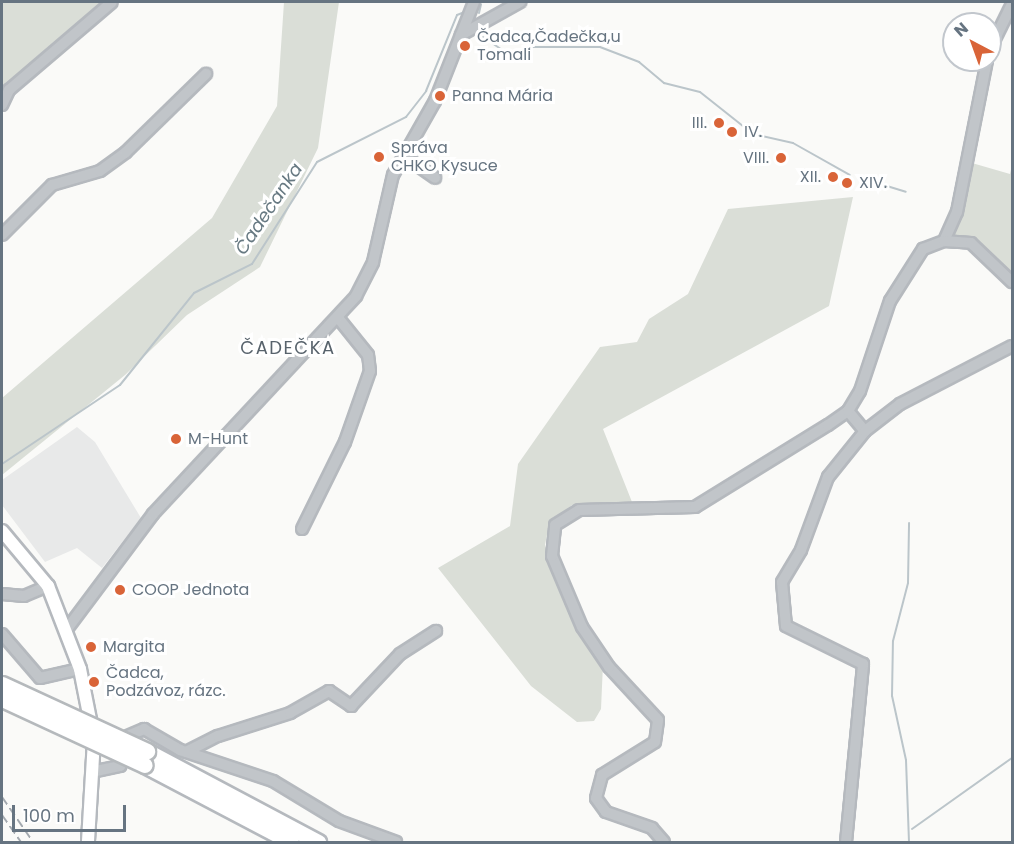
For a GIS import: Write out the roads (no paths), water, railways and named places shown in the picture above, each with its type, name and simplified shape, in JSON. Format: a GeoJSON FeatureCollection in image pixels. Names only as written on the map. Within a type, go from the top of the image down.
{"type":"FeatureCollection","features":[{"type":"Feature","properties":{"kind":"highway"},"geometry":{"type":"LineString","coordinates":[[2,684],[318,843]]}},
{"type":"Feature","properties":{"kind":"highway"},"geometry":{"type":"LineString","coordinates":[[2,699],[146,758],[291,843]]}},
{"type":"Feature","properties":{"kind":"main road"},"geometry":{"type":"LineString","coordinates":[[2,531],[48,586],[68,629],[80,669],[93,722],[96,771],[88,843]]}},
{"type":"Feature","properties":{"kind":"street"},"geometry":{"type":"LineString","coordinates":[[2,105],[9,90],[112,2]]}},
{"type":"Feature","properties":{"kind":"street"},"geometry":{"type":"LineString","coordinates":[[68,629],[153,514],[339,319],[368,276],[384,200],[404,156],[435,101],[474,2]]}},
{"type":"Feature","properties":{"kind":"street"},"geometry":{"type":"LineString","coordinates":[[461,35],[520,2]]}},
{"type":"Feature","properties":{"kind":"street"},"geometry":{"type":"LineString","coordinates":[[1002,24],[1012,4]]}},
{"type":"Feature","properties":{"kind":"street"},"geometry":{"type":"LineString","coordinates":[[944,241],[957,213],[985,72]]}},
{"type":"Feature","properties":{"kind":"street"},"geometry":{"type":"LineString","coordinates":[[2,235],[52,185],[100,171],[126,152],[206,74]]}},
{"type":"Feature","properties":{"kind":"street"},"geometry":{"type":"LineString","coordinates":[[404,156],[435,178]]}},
{"type":"Feature","properties":{"kind":"street"},"geometry":{"type":"LineString","coordinates":[[664,843],[652,828],[606,812],[596,798],[602,775],[655,742],[658,720],[590,642],[552,556],[552,531],[562,517],[579,510],[683,509],[705,503],[848,411],[906,270],[923,249],[944,241],[970,243],[1012,282]]}},
{"type":"Feature","properties":{"kind":"street"},"geometry":{"type":"LineString","coordinates":[[302,529],[345,441],[370,371],[368,355],[339,319]]}},
{"type":"Feature","properties":{"kind":"street"},"geometry":{"type":"LineString","coordinates":[[846,843],[863,664],[786,626],[782,582],[801,550],[828,477],[865,431],[900,404],[1012,346]]}},
{"type":"Feature","properties":{"kind":"street"},"geometry":{"type":"LineString","coordinates":[[848,411],[865,431]]}},
{"type":"Feature","properties":{"kind":"street"},"geometry":{"type":"LineString","coordinates":[[2,594],[24,596],[48,586]]}},
{"type":"Feature","properties":{"kind":"street"},"geometry":{"type":"LineString","coordinates":[[186,752],[206,740],[290,714],[329,691],[351,706],[400,654],[436,630]]}},
{"type":"Feature","properties":{"kind":"street"},"geometry":{"type":"LineString","coordinates":[[2,634],[40,678],[80,669]]}},
{"type":"Feature","properties":{"kind":"street"},"geometry":{"type":"LineString","coordinates":[[96,771],[120,766],[125,737],[137,729],[186,752],[256,774],[339,821],[396,843]]}},
{"type":"Feature","properties":{"kind":"waterway"},"geometry":{"type":"LineString","coordinates":[[479,13],[481,4]]}},
{"type":"Feature","properties":{"kind":"waterway","name":"Čadečanka"},"geometry":{"type":"LineString","coordinates":[[2,464],[120,385],[194,293],[252,264],[317,162],[406,117],[426,91],[457,15],[465,12]]}},
{"type":"Feature","properties":{"kind":"waterway"},"geometry":{"type":"LineString","coordinates":[[483,37],[508,54],[532,47],[600,47],[639,62],[664,83],[700,92],[753,134],[793,143],[850,175]]}},
{"type":"Feature","properties":{"kind":"waterway"},"geometry":{"type":"LineString","coordinates":[[877,183],[906,192]]}},
{"type":"Feature","properties":{"kind":"waterway"},"geometry":{"type":"LineString","coordinates":[[909,523],[908,583],[893,641],[892,696],[906,760],[909,842]]}},
{"type":"Feature","properties":{"kind":"waterway"},"geometry":{"type":"LineString","coordinates":[[912,829],[1012,758]]}},
{"type":"Feature","properties":{"kind":"railway"},"geometry":{"type":"LineString","coordinates":[[2,797],[33,842]]}},
{"type":"Feature","properties":{"kind":"railway"},"geometry":{"type":"LineString","coordinates":[[2,815],[21,842]]}},
{"type":"Feature","properties":{"kind":"place","name":"Čadca,Čadečka,u Tomali"},"geometry":{"type":"Point","coordinates":[465,46]}},
{"type":"Feature","properties":{"kind":"place","name":"Panna Mária"},"geometry":{"type":"Point","coordinates":[440,96]}},
{"type":"Feature","properties":{"kind":"place","name":"III."},"geometry":{"type":"Point","coordinates":[719,123]}},
{"type":"Feature","properties":{"kind":"place","name":"IV."},"geometry":{"type":"Point","coordinates":[732,132]}},
{"type":"Feature","properties":{"kind":"place","name":"Správa CHKO Kysuce"},"geometry":{"type":"Point","coordinates":[379,157]}},
{"type":"Feature","properties":{"kind":"place","name":"VIII."},"geometry":{"type":"Point","coordinates":[781,158]}},
{"type":"Feature","properties":{"kind":"place","name":"XII."},"geometry":{"type":"Point","coordinates":[833,177]}},
{"type":"Feature","properties":{"kind":"place","name":"XIV."},"geometry":{"type":"Point","coordinates":[847,183]}},
{"type":"Feature","properties":{"kind":"place","name":"M-Hunt"},"geometry":{"type":"Point","coordinates":[176,439]}},
{"type":"Feature","properties":{"kind":"place","name":"COOP Jednota"},"geometry":{"type":"Point","coordinates":[120,590]}},
{"type":"Feature","properties":{"kind":"place","name":"Margita"},"geometry":{"type":"Point","coordinates":[91,647]}},
{"type":"Feature","properties":{"kind":"place","name":"Čadca, Podzávoz, rázc."},"geometry":{"type":"Point","coordinates":[94,682]}},
{"type":"Feature","properties":{"kind":"district","name":"ČADEČKA"},"geometry":{"type":"Point","coordinates":[288,348]}}]}
